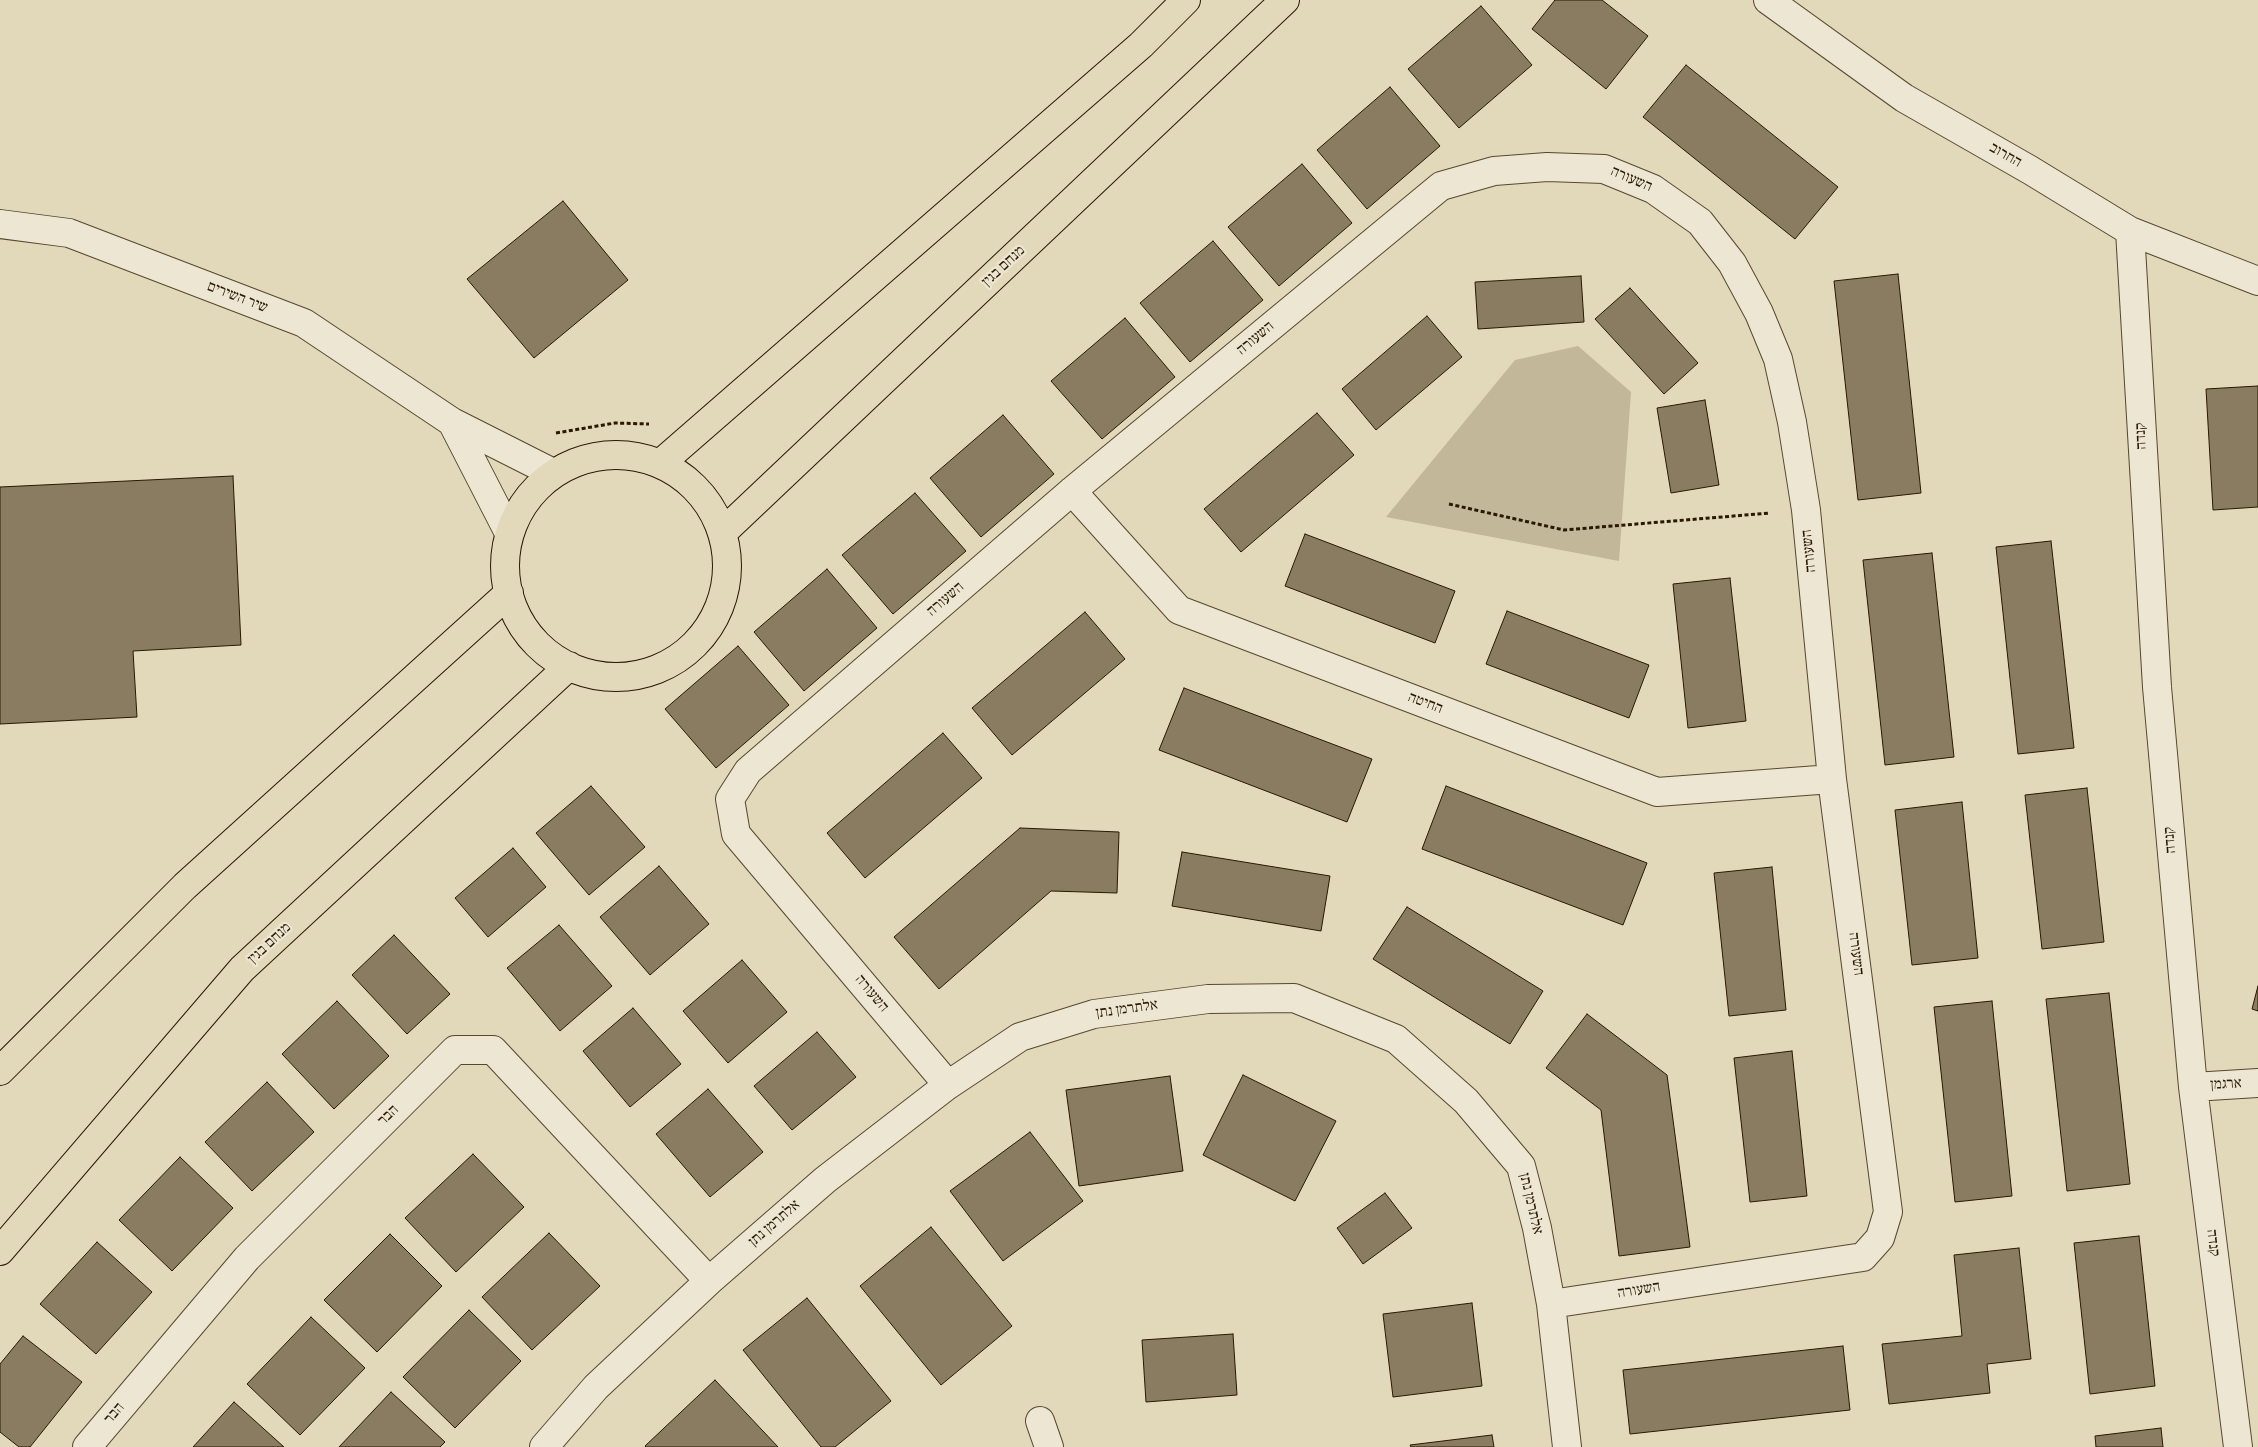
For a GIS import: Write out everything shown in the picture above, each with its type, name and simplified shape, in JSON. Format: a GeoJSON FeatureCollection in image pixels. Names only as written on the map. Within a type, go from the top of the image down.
{"type":"FeatureCollection","features":[{"type":"Feature","properties":{"kind":"main road"},"geometry":{"type":"LineString","coordinates":[[661,462],[1141,45],[1186,0]]}},
{"type":"Feature","properties":{"kind":"main road","name":"מנחם בגין"},"geometry":{"type":"LineString","coordinates":[[722,533],[1285,0]]}},
{"type":"Feature","properties":{"kind":"main road"},"geometry":{"type":"LineString","coordinates":[[624,454],[661,462],[692,483],[715,513],[722,533],[727,548],[727,586],[714,620],[691,648],[661,668],[626,677],[590,674],[556,660],[529,636],[511,604],[504,569],[509,533],[526,500],[553,473],[587,458],[624,454]]}},
{"type":"Feature","properties":{"kind":"main road"},"geometry":{"type":"LineString","coordinates":[[0,1071],[184,886],[509,593]]}},
{"type":"Feature","properties":{"kind":"main road","name":"מנחם בגין"},"geometry":{"type":"LineString","coordinates":[[0,1251],[242,969],[569,666]]}},
{"type":"Feature","properties":{"kind":"street","name":"החרוב"},"geometry":{"type":"LineString","coordinates":[[1768,0],[1904,98],[2030,170],[2130,231],[2258,281]]}},
{"type":"Feature","properties":{"kind":"street","name":"השעורה"},"geometry":{"type":"LineString","coordinates":[[948,1085],[736,834],[730,799],[748,771],[1072,492],[1441,186],[1494,171],[1547,167],[1604,169],[1653,189],[1700,222],[1732,263],[1759,312],[1778,359],[1792,422],[1806,510],[1832,780],[1888,1212],[1880,1238],[1863,1257],[1551,1304]]}},
{"type":"Feature","properties":{"kind":"street","name":"שיר השירים"},"geometry":{"type":"LineString","coordinates":[[0,224],[69,233],[304,323],[452,422],[553,473]]}},
{"type":"Feature","properties":{"kind":"street","name":"קנדה"},"geometry":{"type":"LineString","coordinates":[[2130,231],[2157,686],[2193,1087],[2238,1447]]}},
{"type":"Feature","properties":{"kind":"street","name":"שיר השירים"},"geometry":{"type":"LineString","coordinates":[[452,422],[509,533]]}},
{"type":"Feature","properties":{"kind":"street","name":"החיטה"},"geometry":{"type":"LineString","coordinates":[[1072,492],[1179,610],[1657,792],[1832,780]]}},
{"type":"Feature","properties":{"kind":"street","name":"אלתרמן נתן"},"geometry":{"type":"LineString","coordinates":[[544,1447],[596,1387],[709,1281],[825,1180],[948,1085],[1020,1037],[1094,1014],[1208,998],[1294,998],[1396,1039],[1466,1101],[1521,1166],[1537,1228],[1551,1304],[1567,1447]]}},
{"type":"Feature","properties":{"kind":"street","name":"הבר"},"geometry":{"type":"LineString","coordinates":[[87,1447],[248,1258],[455,1050],[493,1050],[709,1281]]}},
{"type":"Feature","properties":{"kind":"street","name":"ארגמן"},"geometry":{"type":"LineString","coordinates":[[2193,1087],[2258,1083]]}},
{"type":"Feature","properties":{"kind":"street"},"geometry":{"type":"LineString","coordinates":[[1040,1420],[1049,1447]]}},
{"type":"Feature","properties":{"kind":"path"},"geometry":{"type":"LineString","coordinates":[[520,456],[550,434],[615,423],[658,424]]}},
{"type":"Feature","properties":{"kind":"path"},"geometry":{"type":"LineString","coordinates":[[1449,504],[1564,530],[1806,510]]}},
{"type":"Feature","properties":{"kind":"shaded area"},"geometry":{"type":"Polygon","coordinates":[[[1578,346],[1631,392],[1619,561],[1386,517],[1515,360],[1578,346]]]}},
{"type":"Feature","properties":{"kind":"building"},"geometry":{"type":"Polygon","coordinates":[[[1555,0],[1602,0],[1648,36],[1606,89],[1532,29],[1555,0]]]}},
{"type":"Feature","properties":{"kind":"building"},"geometry":{"type":"Polygon","coordinates":[[[1481,6],[1532,65],[1459,128],[1408,69],[1481,6]]]}},
{"type":"Feature","properties":{"kind":"building"},"geometry":{"type":"Polygon","coordinates":[[[1686,65],[1838,187],[1795,239],[1643,117],[1686,65]]]}},
{"type":"Feature","properties":{"kind":"building"},"geometry":{"type":"Polygon","coordinates":[[[1390,87],[1440,146],[1367,209],[1317,150],[1390,87]]]}},
{"type":"Feature","properties":{"kind":"building"},"geometry":{"type":"Polygon","coordinates":[[[1302,164],[1352,223],[1279,286],[1228,227],[1302,164]]]}},
{"type":"Feature","properties":{"kind":"building"},"geometry":{"type":"Polygon","coordinates":[[[563,201],[628,280],[534,358],[467,279],[563,201]]]}},
{"type":"Feature","properties":{"kind":"building"},"geometry":{"type":"Polygon","coordinates":[[[1213,241],[1263,300],[1190,362],[1140,303],[1213,241]]]}},
{"type":"Feature","properties":{"kind":"building"},"geometry":{"type":"Polygon","coordinates":[[[1898,274],[1921,493],[1858,500],[1834,281],[1898,274]]]}},
{"type":"Feature","properties":{"kind":"building"},"geometry":{"type":"Polygon","coordinates":[[[1581,276],[1584,322],[1478,329],[1475,282],[1581,276]]]}},
{"type":"Feature","properties":{"kind":"building"},"geometry":{"type":"Polygon","coordinates":[[[1630,288],[1698,363],[1664,394],[1595,319],[1630,288]]]}},
{"type":"Feature","properties":{"kind":"building"},"geometry":{"type":"Polygon","coordinates":[[[1427,316],[1462,357],[1376,430],[1342,389],[1427,316]]]}},
{"type":"Feature","properties":{"kind":"building"},"geometry":{"type":"Polygon","coordinates":[[[1125,318],[1175,377],[1102,439],[1051,381],[1125,318]]]}},
{"type":"Feature","properties":{"kind":"building"},"geometry":{"type":"Polygon","coordinates":[[[2258,386],[2258,507],[2213,510],[2206,389],[2258,386]]]}},
{"type":"Feature","properties":{"kind":"building"},"geometry":{"type":"Polygon","coordinates":[[[1705,400],[1719,485],[1671,493],[1657,408],[1705,400]]]}},
{"type":"Feature","properties":{"kind":"building"},"geometry":{"type":"Polygon","coordinates":[[[1317,413],[1354,455],[1241,552],[1204,509],[1317,413]]]}},
{"type":"Feature","properties":{"kind":"building"},"geometry":{"type":"Polygon","coordinates":[[[1003,415],[1054,474],[981,537],[930,478],[1003,415]]]}},
{"type":"Feature","properties":{"kind":"building"},"geometry":{"type":"Polygon","coordinates":[[[233,476],[241,645],[133,651],[137,717],[0,724],[0,487],[233,476]]]}},
{"type":"Feature","properties":{"kind":"building"},"geometry":{"type":"Polygon","coordinates":[[[915,493],[966,551],[893,614],[842,555],[915,493]]]}},
{"type":"Feature","properties":{"kind":"building"},"geometry":{"type":"Polygon","coordinates":[[[1305,534],[1455,591],[1435,643],[1285,586],[1305,534]]]}},
{"type":"Feature","properties":{"kind":"building"},"geometry":{"type":"Polygon","coordinates":[[[2051,541],[2074,748],[2018,754],[1996,547],[2051,541]]]}},
{"type":"Feature","properties":{"kind":"building"},"geometry":{"type":"Polygon","coordinates":[[[1932,553],[1954,757],[1885,765],[1863,560],[1932,553]]]}},
{"type":"Feature","properties":{"kind":"building"},"geometry":{"type":"Polygon","coordinates":[[[827,569],[877,628],[804,691],[754,632],[827,569]]]}},
{"type":"Feature","properties":{"kind":"building"},"geometry":{"type":"Polygon","coordinates":[[[1730,578],[1746,721],[1688,728],[1673,584],[1730,578]]]}},
{"type":"Feature","properties":{"kind":"building"},"geometry":{"type":"Polygon","coordinates":[[[1507,611],[1649,665],[1629,718],[1486,664],[1507,611]]]}},
{"type":"Feature","properties":{"kind":"building"},"geometry":{"type":"Polygon","coordinates":[[[1085,612],[1125,659],[1012,755],[972,708],[1085,612]]]}},
{"type":"Feature","properties":{"kind":"building"},"geometry":{"type":"Polygon","coordinates":[[[738,646],[789,705],[716,768],[665,709],[738,646]]]}},
{"type":"Feature","properties":{"kind":"building"},"geometry":{"type":"Polygon","coordinates":[[[1184,688],[1372,759],[1347,822],[1159,750],[1184,688]]]}},
{"type":"Feature","properties":{"kind":"building"},"geometry":{"type":"Polygon","coordinates":[[[943,733],[982,778],[865,878],[827,833],[943,733]]]}},
{"type":"Feature","properties":{"kind":"building"},"geometry":{"type":"Polygon","coordinates":[[[591,786],[645,847],[589,895],[536,833],[591,786]]]}},
{"type":"Feature","properties":{"kind":"building"},"geometry":{"type":"Polygon","coordinates":[[[1446,786],[1647,863],[1623,925],[1422,849],[1446,786]]]}},
{"type":"Feature","properties":{"kind":"building"},"geometry":{"type":"Polygon","coordinates":[[[2087,788],[2104,942],[2042,949],[2025,795],[2087,788]]]}},
{"type":"Feature","properties":{"kind":"building"},"geometry":{"type":"Polygon","coordinates":[[[1962,802],[1978,958],[1912,965],[1895,810],[1962,802]]]}},
{"type":"Feature","properties":{"kind":"building"},"geometry":{"type":"Polygon","coordinates":[[[1020,828],[1119,832],[1117,893],[1051,891],[939,989],[894,937],[1020,828]]]}},
{"type":"Feature","properties":{"kind":"building"},"geometry":{"type":"Polygon","coordinates":[[[513,848],[546,887],[488,937],[455,898],[513,848]]]}},
{"type":"Feature","properties":{"kind":"building"},"geometry":{"type":"Polygon","coordinates":[[[1182,852],[1330,876],[1321,931],[1172,906],[1182,852]]]}},
{"type":"Feature","properties":{"kind":"building"},"geometry":{"type":"Polygon","coordinates":[[[659,866],[709,924],[650,975],[600,917],[659,866]]]}},
{"type":"Feature","properties":{"kind":"building"},"geometry":{"type":"Polygon","coordinates":[[[1772,867],[1786,1010],[1729,1016],[1714,873],[1772,867]]]}},
{"type":"Feature","properties":{"kind":"building"},"geometry":{"type":"Polygon","coordinates":[[[1407,907],[1543,991],[1510,1044],[1373,959],[1407,907]]]}},
{"type":"Feature","properties":{"kind":"building"},"geometry":{"type":"Polygon","coordinates":[[[559,925],[612,986],[560,1031],[507,968],[559,925]]]}},
{"type":"Feature","properties":{"kind":"building"},"geometry":{"type":"Polygon","coordinates":[[[394,935],[450,994],[407,1034],[352,975],[394,935]]]}},
{"type":"Feature","properties":{"kind":"building"},"geometry":{"type":"Polygon","coordinates":[[[742,960],[787,1012],[728,1063],[683,1011],[742,960]]]}},
{"type":"Feature","properties":{"kind":"building"},"geometry":{"type":"Polygon","coordinates":[[[2258,986],[2258,1011],[2252,1009],[2258,986]]]}},
{"type":"Feature","properties":{"kind":"building"},"geometry":{"type":"Polygon","coordinates":[[[2109,993],[2130,1184],[2067,1191],[2046,999],[2109,993]]]}},
{"type":"Feature","properties":{"kind":"building"},"geometry":{"type":"Polygon","coordinates":[[[337,1001],[389,1056],[334,1109],[282,1054],[337,1001]]]}},
{"type":"Feature","properties":{"kind":"building"},"geometry":{"type":"Polygon","coordinates":[[[1992,1001],[2012,1196],[1955,1202],[1934,1007],[1992,1001]]]}},
{"type":"Feature","properties":{"kind":"building"},"geometry":{"type":"Polygon","coordinates":[[[633,1008],[681,1064],[630,1107],[583,1051],[633,1008]]]}},
{"type":"Feature","properties":{"kind":"building"},"geometry":{"type":"Polygon","coordinates":[[[1587,1014],[1667,1075],[1690,1247],[1619,1256],[1601,1110],[1546,1068],[1587,1014]]]}},
{"type":"Feature","properties":{"kind":"building"},"geometry":{"type":"Polygon","coordinates":[[[817,1032],[856,1077],[792,1130],[754,1086],[817,1032]]]}},
{"type":"Feature","properties":{"kind":"building"},"geometry":{"type":"Polygon","coordinates":[[[1792,1051],[1807,1196],[1750,1202],[1734,1058],[1792,1051]]]}},
{"type":"Feature","properties":{"kind":"building"},"geometry":{"type":"Polygon","coordinates":[[[1243,1075],[1336,1121],[1295,1201],[1203,1155],[1243,1075]]]}},
{"type":"Feature","properties":{"kind":"building"},"geometry":{"type":"Polygon","coordinates":[[[1170,1076],[1183,1171],[1079,1186],[1066,1090],[1170,1076]]]}},
{"type":"Feature","properties":{"kind":"building"},"geometry":{"type":"Polygon","coordinates":[[[267,1082],[314,1132],[252,1191],[205,1142],[267,1082]]]}},
{"type":"Feature","properties":{"kind":"building"},"geometry":{"type":"Polygon","coordinates":[[[708,1089],[763,1152],[710,1197],[656,1134],[708,1089]]]}},
{"type":"Feature","properties":{"kind":"building"},"geometry":{"type":"Polygon","coordinates":[[[1030,1132],[1083,1201],[1003,1261],[950,1191],[1030,1132]]]}},
{"type":"Feature","properties":{"kind":"building"},"geometry":{"type":"Polygon","coordinates":[[[473,1154],[524,1207],[456,1272],[405,1218],[473,1154]]]}},
{"type":"Feature","properties":{"kind":"building"},"geometry":{"type":"Polygon","coordinates":[[[180,1157],[233,1208],[172,1271],[119,1220],[180,1157]]]}},
{"type":"Feature","properties":{"kind":"building"},"geometry":{"type":"Polygon","coordinates":[[[1385,1193],[1412,1228],[1363,1264],[1337,1228],[1385,1193]]]}},
{"type":"Feature","properties":{"kind":"building"},"geometry":{"type":"Polygon","coordinates":[[[931,1227],[1012,1326],[941,1385],[860,1286],[931,1227]]]}},
{"type":"Feature","properties":{"kind":"building"},"geometry":{"type":"Polygon","coordinates":[[[549,1233],[600,1286],[532,1350],[482,1297],[549,1233]]]}},
{"type":"Feature","properties":{"kind":"building"},"geometry":{"type":"Polygon","coordinates":[[[390,1234],[442,1286],[377,1352],[324,1300],[390,1234]]]}},
{"type":"Feature","properties":{"kind":"building"},"geometry":{"type":"Polygon","coordinates":[[[2139,1236],[2155,1386],[2090,1394],[2074,1243],[2139,1236]]]}},
{"type":"Feature","properties":{"kind":"building"},"geometry":{"type":"Polygon","coordinates":[[[97,1242],[152,1292],[96,1354],[40,1304],[97,1242]]]}},
{"type":"Feature","properties":{"kind":"building"},"geometry":{"type":"Polygon","coordinates":[[[2019,1248],[2031,1359],[1987,1364],[1990,1393],[1889,1404],[1882,1344],[1962,1336],[1954,1255],[2019,1248]]]}},
{"type":"Feature","properties":{"kind":"building"},"geometry":{"type":"Polygon","coordinates":[[[807,1298],[891,1401],[835,1447],[821,1447],[743,1350],[807,1298]]]}},
{"type":"Feature","properties":{"kind":"building"},"geometry":{"type":"Polygon","coordinates":[[[1472,1303],[1482,1386],[1393,1397],[1383,1314],[1472,1303]]]}},
{"type":"Feature","properties":{"kind":"building"},"geometry":{"type":"Polygon","coordinates":[[[469,1310],[521,1361],[455,1428],[403,1377],[469,1310]]]}},
{"type":"Feature","properties":{"kind":"building"},"geometry":{"type":"Polygon","coordinates":[[[311,1317],[365,1368],[300,1435],[247,1384],[311,1317]]]}},
{"type":"Feature","properties":{"kind":"building"},"geometry":{"type":"Polygon","coordinates":[[[1233,1334],[1237,1395],[1146,1402],[1142,1340],[1233,1334]]]}},
{"type":"Feature","properties":{"kind":"building"},"geometry":{"type":"Polygon","coordinates":[[[23,1336],[82,1382],[30,1447],[19,1447],[0,1432],[0,1364],[23,1336]]]}},
{"type":"Feature","properties":{"kind":"building"},"geometry":{"type":"Polygon","coordinates":[[[1843,1346],[1850,1410],[1630,1434],[1623,1370],[1843,1346]]]}},
{"type":"Feature","properties":{"kind":"building"},"geometry":{"type":"Polygon","coordinates":[[[715,1380],[778,1447],[645,1446],[715,1380]]]}},
{"type":"Feature","properties":{"kind":"building"},"geometry":{"type":"Polygon","coordinates":[[[391,1392],[445,1442],[440,1447],[339,1447],[391,1392]]]}},
{"type":"Feature","properties":{"kind":"building"},"geometry":{"type":"Polygon","coordinates":[[[234,1402],[284,1447],[193,1447],[234,1402]]]}},
{"type":"Feature","properties":{"kind":"building"},"geometry":{"type":"Polygon","coordinates":[[[2161,1428],[2163,1447],[2096,1447],[2095,1436],[2161,1428]]]}},
{"type":"Feature","properties":{"kind":"building"},"geometry":{"type":"Polygon","coordinates":[[[1492,1435],[1494,1447],[1411,1447],[1410,1445],[1492,1435]]]}}]}
